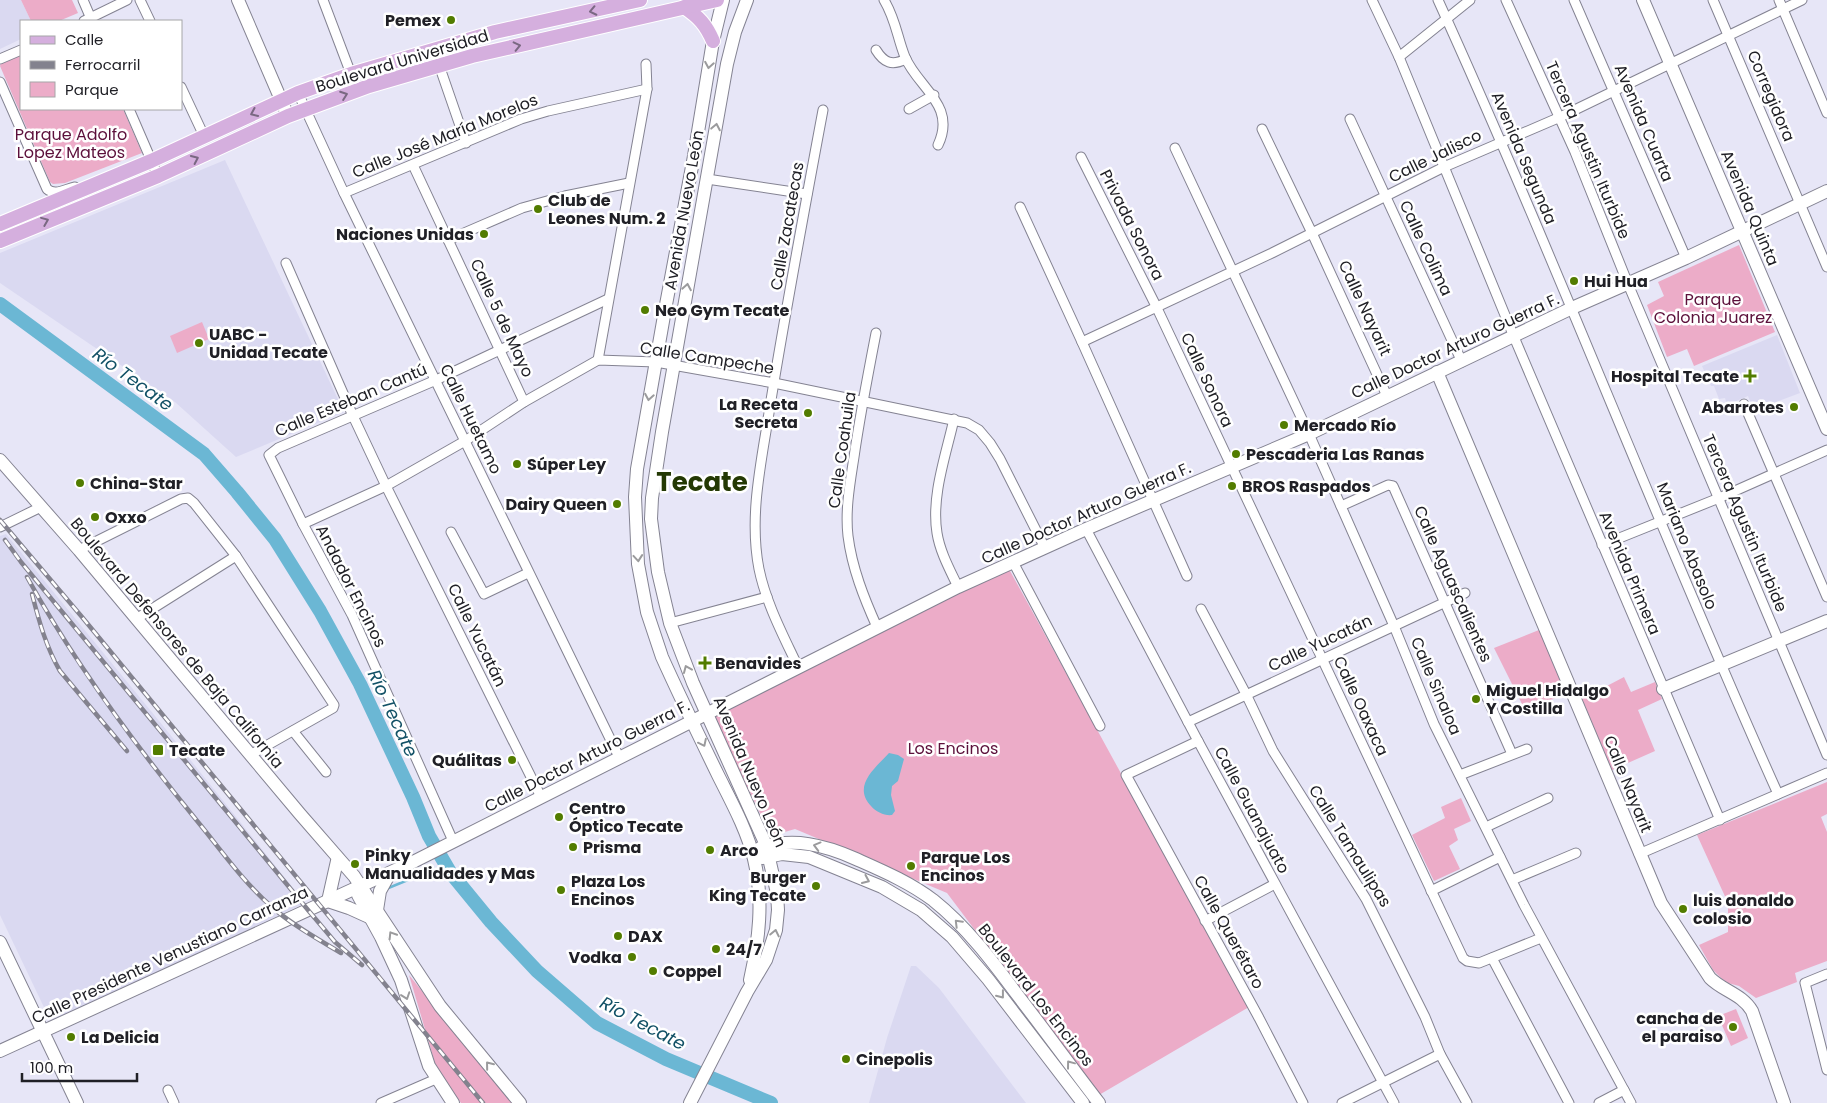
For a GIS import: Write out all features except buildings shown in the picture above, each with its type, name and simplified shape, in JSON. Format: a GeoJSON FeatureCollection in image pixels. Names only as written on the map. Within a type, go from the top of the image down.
{"type":"FeatureCollection","features":[{"type":"Feature","properties":{"kind":"main road","name":"Boulevard Universidad"},"geometry":{"type":"LineString","coordinates":[[0,224],[151,161],[298,93],[351,74],[495,32],[621,2],[640,0]]}},
{"type":"Feature","properties":{"kind":"main road","name":"Boulevard Universidad"},"geometry":{"type":"LineString","coordinates":[[0,241],[158,176],[306,108],[368,86],[472,56],[717,0]]}},
{"type":"Feature","properties":{"kind":"main road"},"geometry":{"type":"LineString","coordinates":[[684,7],[707,27],[713,41]]}},
{"type":"Feature","properties":{"kind":"main road"},"geometry":{"type":"LineString","coordinates":[[472,56],[492,46],[496,38],[495,32]]}},
{"type":"Feature","properties":{"kind":"street"},"geometry":{"type":"LineString","coordinates":[[83,0],[89,20],[127,0]]}},
{"type":"Feature","properties":{"kind":"street"},"geometry":{"type":"LineString","coordinates":[[140,0],[150,20]]}},
{"type":"Feature","properties":{"kind":"street"},"geometry":{"type":"LineString","coordinates":[[238,0],[288,116]]}},
{"type":"Feature","properties":{"kind":"street"},"geometry":{"type":"LineString","coordinates":[[323,0],[351,74]]}},
{"type":"Feature","properties":{"kind":"street","name":"Avenida Nuevo León"},"geometry":{"type":"LineString","coordinates":[[722,0],[713,41],[637,469],[635,497],[638,564],[653,631],[662,657],[734,808],[753,855],[759,890],[760,924],[757,950],[747,992]]}},
{"type":"Feature","properties":{"kind":"street","name":"Avenida Nuevo León"},"geometry":{"type":"LineString","coordinates":[[747,992],[766,960],[776,930],[778,910],[768,850],[681,656],[670,623],[658,572],[652,519],[652,498],[673,365],[727,64],[735,32],[748,0]]}},
{"type":"Feature","properties":{"kind":"street"},"geometry":{"type":"LineString","coordinates":[[877,0],[888,16],[896,23]]}},
{"type":"Feature","properties":{"kind":"street"},"geometry":{"type":"LineString","coordinates":[[884,0],[896,23],[906,59],[934,95],[940,108],[942,138],[938,145]]}},
{"type":"Feature","properties":{"kind":"street","name":"Avenida Primera"},"geometry":{"type":"LineString","coordinates":[[1372,0],[1399,57],[1514,337],[1720,820]]}},
{"type":"Feature","properties":{"kind":"street","name":"Avenida Segunda"},"geometry":{"type":"LineString","coordinates":[[1438,0],[1572,308]]}},
{"type":"Feature","properties":{"kind":"street"},"geometry":{"type":"LineString","coordinates":[[1399,57],[1470,0]]}},
{"type":"Feature","properties":{"kind":"street","name":"Tercera Agustin Iturbide"},"geometry":{"type":"LineString","coordinates":[[1506,0],[1578,161],[1827,755]]}},
{"type":"Feature","properties":{"kind":"street","name":"Avenida Cuarta"},"geometry":{"type":"LineString","coordinates":[[1574,0],[1686,258]]}},
{"type":"Feature","properties":{"kind":"street","name":"Avenida Quinta"},"geometry":{"type":"LineString","coordinates":[[1643,0],[1827,429]]}},
{"type":"Feature","properties":{"kind":"street","name":"Corregidora"},"geometry":{"type":"LineString","coordinates":[[1713,0],[1827,267]]}},
{"type":"Feature","properties":{"kind":"street","name":"Calle Jalisco"},"geometry":{"type":"LineString","coordinates":[[1082,342],[1312,233],[1444,167],[1558,118],[1729,36],[1781,4],[1802,0]]}},
{"type":"Feature","properties":{"kind":"street"},"geometry":{"type":"LineString","coordinates":[[1781,4],[1827,113]]}},
{"type":"Feature","properties":{"kind":"street"},"geometry":{"type":"LineString","coordinates":[[0,59],[20,50]]}},
{"type":"Feature","properties":{"kind":"street"},"geometry":{"type":"LineString","coordinates":[[876,50],[880,57],[889,64],[898,63],[906,59]]}},
{"type":"Feature","properties":{"kind":"street"},"geometry":{"type":"LineString","coordinates":[[303,524],[386,486],[465,441],[524,402],[598,360],[646,89],[646,64]]}},
{"type":"Feature","properties":{"kind":"street"},"geometry":{"type":"LineString","coordinates":[[439,65],[466,144]]}},
{"type":"Feature","properties":{"kind":"street"},"geometry":{"type":"LineString","coordinates":[[0,82],[47,188],[52,193],[56,193],[80,186],[90,187]]}},
{"type":"Feature","properties":{"kind":"street"},"geometry":{"type":"LineString","coordinates":[[182,89],[204,136]]}},
{"type":"Feature","properties":{"kind":"street","name":"Calle José María Morelos"},"geometry":{"type":"LineString","coordinates":[[344,193],[521,120],[548,111],[646,89]]}},
{"type":"Feature","properties":{"kind":"street","name":"Calle Huetamo"},"geometry":{"type":"LineString","coordinates":[[298,93],[344,193],[618,757]]}},
{"type":"Feature","properties":{"kind":"street"},"geometry":{"type":"LineString","coordinates":[[909,109],[934,95]]}},
{"type":"Feature","properties":{"kind":"street"},"geometry":{"type":"LineString","coordinates":[[129,110],[158,176]]}},
{"type":"Feature","properties":{"kind":"street","name":"Calle Zacatecas"},"geometry":{"type":"LineString","coordinates":[[798,667],[767,597],[759,569],[755,537],[756,506],[774,383],[823,110]]}},
{"type":"Feature","properties":{"kind":"street","name":"Calle Colima"},"geometry":{"type":"LineString","coordinates":[[1350,119],[1462,362]]}},
{"type":"Feature","properties":{"kind":"street","name":"Calle Nayarit"},"geometry":{"type":"LineString","coordinates":[[1262,129],[1387,396]]}},
{"type":"Feature","properties":{"kind":"street","name":"Calle Sinaloa"},"geometry":{"type":"LineString","coordinates":[[1174,148],[1309,434],[1394,626],[1434,724],[1542,938],[1631,1103]]}},
{"type":"Feature","properties":{"kind":"street","name":"Privada Sonora"},"geometry":{"type":"LineString","coordinates":[[1081,157],[1156,306]]}},
{"type":"Feature","properties":{"kind":"street","name":"Calle 5 de Mayo"},"geometry":{"type":"LineString","coordinates":[[413,165],[524,402]]}},
{"type":"Feature","properties":{"kind":"street"},"geometry":{"type":"LineString","coordinates":[[707,180],[807,194]]}},
{"type":"Feature","properties":{"kind":"street"},"geometry":{"type":"LineString","coordinates":[[448,240],[522,208],[565,196],[629,183]]}},
{"type":"Feature","properties":{"kind":"street","name":"Calle Doctor Arturo Guerra F."},"geometry":{"type":"LineString","coordinates":[[415,861],[958,587],[1086,529],[1309,434],[1572,308],[1686,258],[1827,191]]}},
{"type":"Feature","properties":{"kind":"street"},"geometry":{"type":"LineString","coordinates":[[1020,207],[1186,576]]}},
{"type":"Feature","properties":{"kind":"street","name":"Calle Yucatán"},"geometry":{"type":"LineString","coordinates":[[286,263],[386,486],[540,797]]}},
{"type":"Feature","properties":{"kind":"street","name":"Calle Esteban Cantú"},"geometry":{"type":"LineString","coordinates":[[269,454],[278,448],[436,380],[608,299]]}},
{"type":"Feature","properties":{"kind":"street","name":"Calle Sonora"},"geometry":{"type":"LineString","coordinates":[[1156,306],[1232,467]]}},
{"type":"Feature","properties":{"kind":"street","name":"Mariano Abasolo"},"geometry":{"type":"LineString","coordinates":[[1572,308],[1720,665],[1778,794]]}},
{"type":"Feature","properties":{"kind":"street","name":"Calle Coahuila"},"geometry":{"type":"LineString","coordinates":[[876,333],[863,400],[848,500],[848,535],[858,580],[877,627]]}},
{"type":"Feature","properties":{"kind":"street","name":"Calle Campeche"},"geometry":{"type":"LineString","coordinates":[[598,360],[656,362],[863,400],[966,423],[979,430],[1000,459],[1044,548]]}},
{"type":"Feature","properties":{"kind":"street","name":"Calle Nayarit"},"geometry":{"type":"LineString","coordinates":[[1437,372],[1661,903],[1710,978],[1718,986],[1747,1003],[1752,1011],[1784,1103]]}},
{"type":"Feature","properties":{"kind":"street"},"geometry":{"type":"LineString","coordinates":[[1744,404],[1827,597]]}},
{"type":"Feature","properties":{"kind":"street"},"geometry":{"type":"LineString","coordinates":[[954,419],[939,486],[936,514],[937,534],[944,557],[958,587]]}},
{"type":"Feature","properties":{"kind":"street"},"geometry":{"type":"LineString","coordinates":[[1602,546],[1719,498],[1827,450]]}},
{"type":"Feature","properties":{"kind":"street","name":"Andador Encinos"},"geometry":{"type":"LineString","coordinates":[[269,454],[303,524],[352,615],[452,841]]}},
{"type":"Feature","properties":{"kind":"street","name":"Boulevard Defensores de Baja California"},"geometry":{"type":"LineString","coordinates":[[0,460],[79,550],[329,848],[440,1006],[520,1103]]}},
{"type":"Feature","properties":{"kind":"street","name":"Calle Oaxaca"},"geometry":{"type":"LineString","coordinates":[[1232,467],[1463,958],[1473,963],[1479,963],[1492,958]]}},
{"type":"Feature","properties":{"kind":"street","name":"Calle Aguascalientes"},"geometry":{"type":"LineString","coordinates":[[1341,506],[1388,485],[1394,486],[1512,754]]}},
{"type":"Feature","properties":{"kind":"street"},"geometry":{"type":"LineString","coordinates":[[79,550],[181,499],[188,498],[194,503],[236,556],[334,703],[333,708],[250,755]]}},
{"type":"Feature","properties":{"kind":"street"},"geometry":{"type":"LineString","coordinates":[[0,527],[41,507]]}},
{"type":"Feature","properties":{"kind":"street","name":"Calle Guanajuato"},"geometry":{"type":"LineString","coordinates":[[1086,529],[1198,741],[1394,1103]]}},
{"type":"Feature","properties":{"kind":"street"},"geometry":{"type":"LineString","coordinates":[[451,532],[484,594],[528,573]]}},
{"type":"Feature","properties":{"kind":"street"},"geometry":{"type":"LineString","coordinates":[[136,619],[236,556]]}},
{"type":"Feature","properties":{"kind":"street"},"geometry":{"type":"LineString","coordinates":[[1013,562],[1100,726]]}},
{"type":"Feature","properties":{"kind":"street","name":"Calle Yucatán"},"geometry":{"type":"LineString","coordinates":[[1188,722],[1465,593]]}},
{"type":"Feature","properties":{"kind":"street"},"geometry":{"type":"LineString","coordinates":[[670,623],[767,597]]}},
{"type":"Feature","properties":{"kind":"street","name":"Calle Tamaulipas"},"geometry":{"type":"LineString","coordinates":[[1201,609],[1273,750],[1366,899],[1425,1018],[1440,1054],[1467,1103]]}},
{"type":"Feature","properties":{"kind":"street"},"geometry":{"type":"LineString","coordinates":[[1664,689],[1827,621]]}},
{"type":"Feature","properties":{"kind":"street"},"geometry":{"type":"LineString","coordinates":[[293,731],[326,772]]}},
{"type":"Feature","properties":{"kind":"street","name":"Calle Querétaro"},"geometry":{"type":"LineString","coordinates":[[1198,741],[1126,775],[1303,1103]]}},
{"type":"Feature","properties":{"kind":"street"},"geometry":{"type":"LineString","coordinates":[[1460,775],[1527,749]]}},
{"type":"Feature","properties":{"kind":"street"},"geometry":{"type":"LineString","coordinates":[[1639,854],[1827,773]]}},
{"type":"Feature","properties":{"kind":"street"},"geometry":{"type":"LineString","coordinates":[[1486,826],[1548,798]]}},
{"type":"Feature","properties":{"kind":"street","name":"Boulevard Los Encinos"},"geometry":{"type":"LineString","coordinates":[[753,855],[792,842],[815,845],[846,855],[900,878],[933,901],[972,938],[1000,972],[1099,1103]]}},
{"type":"Feature","properties":{"kind":"street","name":"Boulevard Defensores de Baja California"},"geometry":{"type":"LineString","coordinates":[[329,848],[358,887]]}},
{"type":"Feature","properties":{"kind":"street","name":"Boulevard Los Encinos"},"geometry":{"type":"LineString","coordinates":[[768,850],[808,857],[854,875],[904,899],[921,910],[952,937],[988,979],[1083,1103]]}},
{"type":"Feature","properties":{"kind":"street"},"geometry":{"type":"LineString","coordinates":[[1512,880],[1576,853]]}},
{"type":"Feature","properties":{"kind":"street"},"geometry":{"type":"LineString","coordinates":[[1431,891],[1500,857]]}},
{"type":"Feature","properties":{"kind":"street"},"geometry":{"type":"LineString","coordinates":[[337,861],[328,901],[374,914],[380,891],[390,873]]}},
{"type":"Feature","properties":{"kind":"street","name":"Calle Presidente Venustiano Carranza"},"geometry":{"type":"LineString","coordinates":[[0,1051],[415,861]]}},
{"type":"Feature","properties":{"kind":"street"},"geometry":{"type":"LineString","coordinates":[[1205,921],[1275,884]]}},
{"type":"Feature","properties":{"kind":"street","name":"Boulevard Defensores de Baja California"},"geometry":{"type":"LineString","coordinates":[[374,914],[400,980],[423,1053],[436,1080],[452,1103]]}},
{"type":"Feature","properties":{"kind":"street"},"geometry":{"type":"LineString","coordinates":[[1542,938],[1492,958],[1569,1103]]}},
{"type":"Feature","properties":{"kind":"street"},"geometry":{"type":"LineString","coordinates":[[0,942],[78,1103]]}},
{"type":"Feature","properties":{"kind":"street"},"geometry":{"type":"LineString","coordinates":[[988,979],[1000,972]]}},
{"type":"Feature","properties":{"kind":"street"},"geometry":{"type":"LineString","coordinates":[[1827,974],[1805,983],[1827,1070]]}},
{"type":"Feature","properties":{"kind":"street"},"geometry":{"type":"LineString","coordinates":[[692,1098],[747,992]]}},
{"type":"Feature","properties":{"kind":"street"},"geometry":{"type":"LineString","coordinates":[[1342,1103],[1440,1054]]}},
{"type":"Feature","properties":{"kind":"street"},"geometry":{"type":"LineString","coordinates":[[386,1102],[436,1080]]}},
{"type":"Feature","properties":{"kind":"street"},"geometry":{"type":"LineString","coordinates":[[168,1090],[174,1103]]}},
{"type":"Feature","properties":{"kind":"street"},"geometry":{"type":"LineString","coordinates":[[1599,1103],[1624,1090]]}},
{"type":"Feature","properties":{"kind":"shaded area"},"geometry":{"type":"Polygon","coordinates":[[[0,0],[21,0],[31,20],[20,20],[20,39],[0,49],[0,0]]]}},
{"type":"Feature","properties":{"kind":"shaded area","name":"UABC - Unidad Tecate"},"geometry":{"type":"Polygon","coordinates":[[[225,160],[344,412],[236,457],[175,402],[0,283],[0,253],[225,160]]]}},
{"type":"Feature","properties":{"kind":"shaded area","name":"Hospital Tecate"},"geometry":{"type":"Polygon","coordinates":[[[1777,335],[1800,393],[1757,409],[1748,396],[1727,405],[1725,398],[1719,399],[1714,386],[1711,386],[1702,366],[1777,335]]]}},
{"type":"Feature","properties":{"kind":"shaded area"},"geometry":{"type":"Polygon","coordinates":[[[6,534],[305,903],[51,1022],[0,915],[0,536],[6,534]]]}},
{"type":"Feature","properties":{"kind":"shaded area"},"geometry":{"type":"Polygon","coordinates":[[[911,966],[916,966],[939,988],[1026,1103],[869,1103],[887,1038],[911,966]]]}},
{"type":"Feature","properties":{"kind":"green space"},"geometry":{"type":"Polygon","coordinates":[[[21,0],[72,0],[78,13],[61,20],[31,20],[21,0]]]}},
{"type":"Feature","properties":{"kind":"green space","name":"Parque Adolfo Lopez Mateos"},"geometry":{"type":"Polygon","coordinates":[[[20,54],[20,110],[123,110],[142,153],[65,183],[53,184],[50,182],[0,66],[1,63],[20,54]]]}},
{"type":"Feature","properties":{"kind":"green space","name":"Parque Colonia Juarez"},"geometry":{"type":"Polygon","coordinates":[[[1739,245],[1775,332],[1694,366],[1687,349],[1667,357],[1647,305],[1664,296],[1658,282],[1739,245]]]}},
{"type":"Feature","properties":{"kind":"green space"},"geometry":{"type":"Polygon","coordinates":[[[202,322],[209,339],[177,353],[170,336],[202,322]]]}},
{"type":"Feature","properties":{"kind":"green space","name":"Los Encinos"},"geometry":{"type":"Polygon","coordinates":[[[1009,569],[1249,1007],[1099,1095],[947,893],[795,829],[771,836],[712,714],[1009,569]]]}},
{"type":"Feature","properties":{"kind":"green space"},"geometry":{"type":"Polygon","coordinates":[[[1539,630],[1566,694],[1525,710],[1494,648],[1539,630]]]}},
{"type":"Feature","properties":{"kind":"green space"},"geometry":{"type":"Polygon","coordinates":[[[1624,677],[1631,692],[1655,682],[1662,699],[1638,710],[1655,751],[1612,770],[1582,699],[1624,677]]]}},
{"type":"Feature","properties":{"kind":"green space"},"geometry":{"type":"Polygon","coordinates":[[[1827,782],[1827,814],[1821,817],[1827,832],[1827,961],[1795,973],[1797,982],[1756,998],[1739,986],[1728,983],[1721,978],[1713,970],[1699,945],[1728,932],[1728,903],[1697,835],[1827,782]]]}},
{"type":"Feature","properties":{"kind":"green space"},"geometry":{"type":"Polygon","coordinates":[[[1461,798],[1471,821],[1454,829],[1458,840],[1449,846],[1460,869],[1434,881],[1412,835],[1445,818],[1441,807],[1461,798]]]}},
{"type":"Feature","properties":{"kind":"green space"},"geometry":{"type":"Polygon","coordinates":[[[409,975],[513,1103],[461,1103],[437,1070],[409,975]]]}},
{"type":"Feature","properties":{"kind":"green space","name":"cancha de el paraiso"},"geometry":{"type":"Polygon","coordinates":[[[1736,1009],[1748,1038],[1731,1046],[1718,1016],[1736,1009]]]}},
{"type":"Feature","properties":{"kind":"water"},"geometry":{"type":"Polygon","coordinates":[[[889,753],[904,759],[898,781],[892,786],[891,795],[895,811],[892,815],[881,813],[873,808],[866,799],[864,791],[865,784],[872,771],[889,753]]]}},
{"type":"Feature","properties":{"kind":"waterway","name":"Río Tecate"},"geometry":{"type":"LineString","coordinates":[[0,304],[204,454],[275,539],[320,611],[360,684],[413,797],[429,836],[450,872],[491,922],[537,971],[597,1023],[666,1059],[771,1103]]}},
{"type":"Feature","properties":{"kind":"waterway"},"geometry":{"type":"LineString","coordinates":[[426,873],[447,866]]}},
{"type":"Feature","properties":{"kind":"waterway"},"geometry":{"type":"LineString","coordinates":[[386,889],[420,875]]}},
{"type":"Feature","properties":{"kind":"railway"},"geometry":{"type":"LineString","coordinates":[[0,520],[483,1103]]}},
{"type":"Feature","properties":{"kind":"railway"},"geometry":{"type":"LineString","coordinates":[[5,540],[21,562],[308,910],[335,942],[362,965]]}},
{"type":"Feature","properties":{"kind":"railway"},"geometry":{"type":"LineString","coordinates":[[27,577],[65,641],[107,703],[151,763],[233,866],[252,888],[280,914],[305,932],[341,953]]}},
{"type":"Feature","properties":{"kind":"railway"},"geometry":{"type":"LineString","coordinates":[[32,594],[40,624],[60,671],[127,751]]}},
{"type":"Feature","properties":{"kind":"place","name":"Pemex"},"geometry":{"type":"Point","coordinates":[451,20]}},
{"type":"Feature","properties":{"kind":"place","name":"Club de Leones Num. 2"},"geometry":{"type":"Point","coordinates":[538,209]}},
{"type":"Feature","properties":{"kind":"place","name":"Naciones Unidas"},"geometry":{"type":"Point","coordinates":[484,234]}},
{"type":"Feature","properties":{"kind":"place","name":"Hui Hua"},"geometry":{"type":"Point","coordinates":[1574,281]}},
{"type":"Feature","properties":{"kind":"place","name":"Neo Gym Tecate"},"geometry":{"type":"Point","coordinates":[645,310]}},
{"type":"Feature","properties":{"kind":"place","name":"UABC - Unidad Tecate"},"geometry":{"type":"Point","coordinates":[199,343]}},
{"type":"Feature","properties":{"kind":"place","name":"Hospital Tecate"},"geometry":{"type":"Point","coordinates":[1750,376]}},
{"type":"Feature","properties":{"kind":"place","name":"Abarrotes"},"geometry":{"type":"Point","coordinates":[1794,407]}},
{"type":"Feature","properties":{"kind":"place","name":"La Receta Secreta"},"geometry":{"type":"Point","coordinates":[808,413]}},
{"type":"Feature","properties":{"kind":"place","name":"Mercado Río"},"geometry":{"type":"Point","coordinates":[1284,425]}},
{"type":"Feature","properties":{"kind":"place","name":"Pescaderia Las Ranas"},"geometry":{"type":"Point","coordinates":[1236,454]}},
{"type":"Feature","properties":{"kind":"place","name":"Súper Ley"},"geometry":{"type":"Point","coordinates":[517,464]}},
{"type":"Feature","properties":{"kind":"place","name":"China-Star"},"geometry":{"type":"Point","coordinates":[80,483]}},
{"type":"Feature","properties":{"kind":"place","name":"BROS Raspados"},"geometry":{"type":"Point","coordinates":[1232,486]}},
{"type":"Feature","properties":{"kind":"place","name":"Dairy Queen"},"geometry":{"type":"Point","coordinates":[617,504]}},
{"type":"Feature","properties":{"kind":"place","name":"Oxxo"},"geometry":{"type":"Point","coordinates":[95,517]}},
{"type":"Feature","properties":{"kind":"place","name":"Benavides"},"geometry":{"type":"Point","coordinates":[705,663]}},
{"type":"Feature","properties":{"kind":"place","name":"Miguel Hidalgo Y Costilla"},"geometry":{"type":"Point","coordinates":[1476,699]}},
{"type":"Feature","properties":{"kind":"place","name":"Tecate"},"geometry":{"type":"Point","coordinates":[158,750]}},
{"type":"Feature","properties":{"kind":"place","name":"Quálitas"},"geometry":{"type":"Point","coordinates":[512,760]}},
{"type":"Feature","properties":{"kind":"place","name":"Centro Óptico Tecate"},"geometry":{"type":"Point","coordinates":[559,817]}},
{"type":"Feature","properties":{"kind":"place","name":"Prisma"},"geometry":{"type":"Point","coordinates":[573,847]}},
{"type":"Feature","properties":{"kind":"place","name":"Arco"},"geometry":{"type":"Point","coordinates":[710,850]}},
{"type":"Feature","properties":{"kind":"place","name":"Pinky Manualidades y Mas"},"geometry":{"type":"Point","coordinates":[355,864]}},
{"type":"Feature","properties":{"kind":"place","name":"Parque Los Encinos"},"geometry":{"type":"Point","coordinates":[911,866]}},
{"type":"Feature","properties":{"kind":"place","name":"Burger King Tecate"},"geometry":{"type":"Point","coordinates":[816,886]}},
{"type":"Feature","properties":{"kind":"place","name":"Plaza Los Encinos"},"geometry":{"type":"Point","coordinates":[561,890]}},
{"type":"Feature","properties":{"kind":"place","name":"luis donaldo colosio"},"geometry":{"type":"Point","coordinates":[1683,909]}},
{"type":"Feature","properties":{"kind":"place","name":"DAX"},"geometry":{"type":"Point","coordinates":[618,936]}},
{"type":"Feature","properties":{"kind":"place","name":"24/7"},"geometry":{"type":"Point","coordinates":[716,949]}},
{"type":"Feature","properties":{"kind":"place","name":"Vodka"},"geometry":{"type":"Point","coordinates":[632,957]}},
{"type":"Feature","properties":{"kind":"place","name":"Coppel"},"geometry":{"type":"Point","coordinates":[653,971]}},
{"type":"Feature","properties":{"kind":"place","name":"cancha de el paraiso"},"geometry":{"type":"Point","coordinates":[1733,1027]}},
{"type":"Feature","properties":{"kind":"place","name":"La Delicia"},"geometry":{"type":"Point","coordinates":[71,1037]}},
{"type":"Feature","properties":{"kind":"place","name":"Cinepolis"},"geometry":{"type":"Point","coordinates":[846,1059]}},
{"type":"Feature","properties":{"kind":"district","name":"Tecate"},"geometry":{"type":"Point","coordinates":[702,482]}}]}
